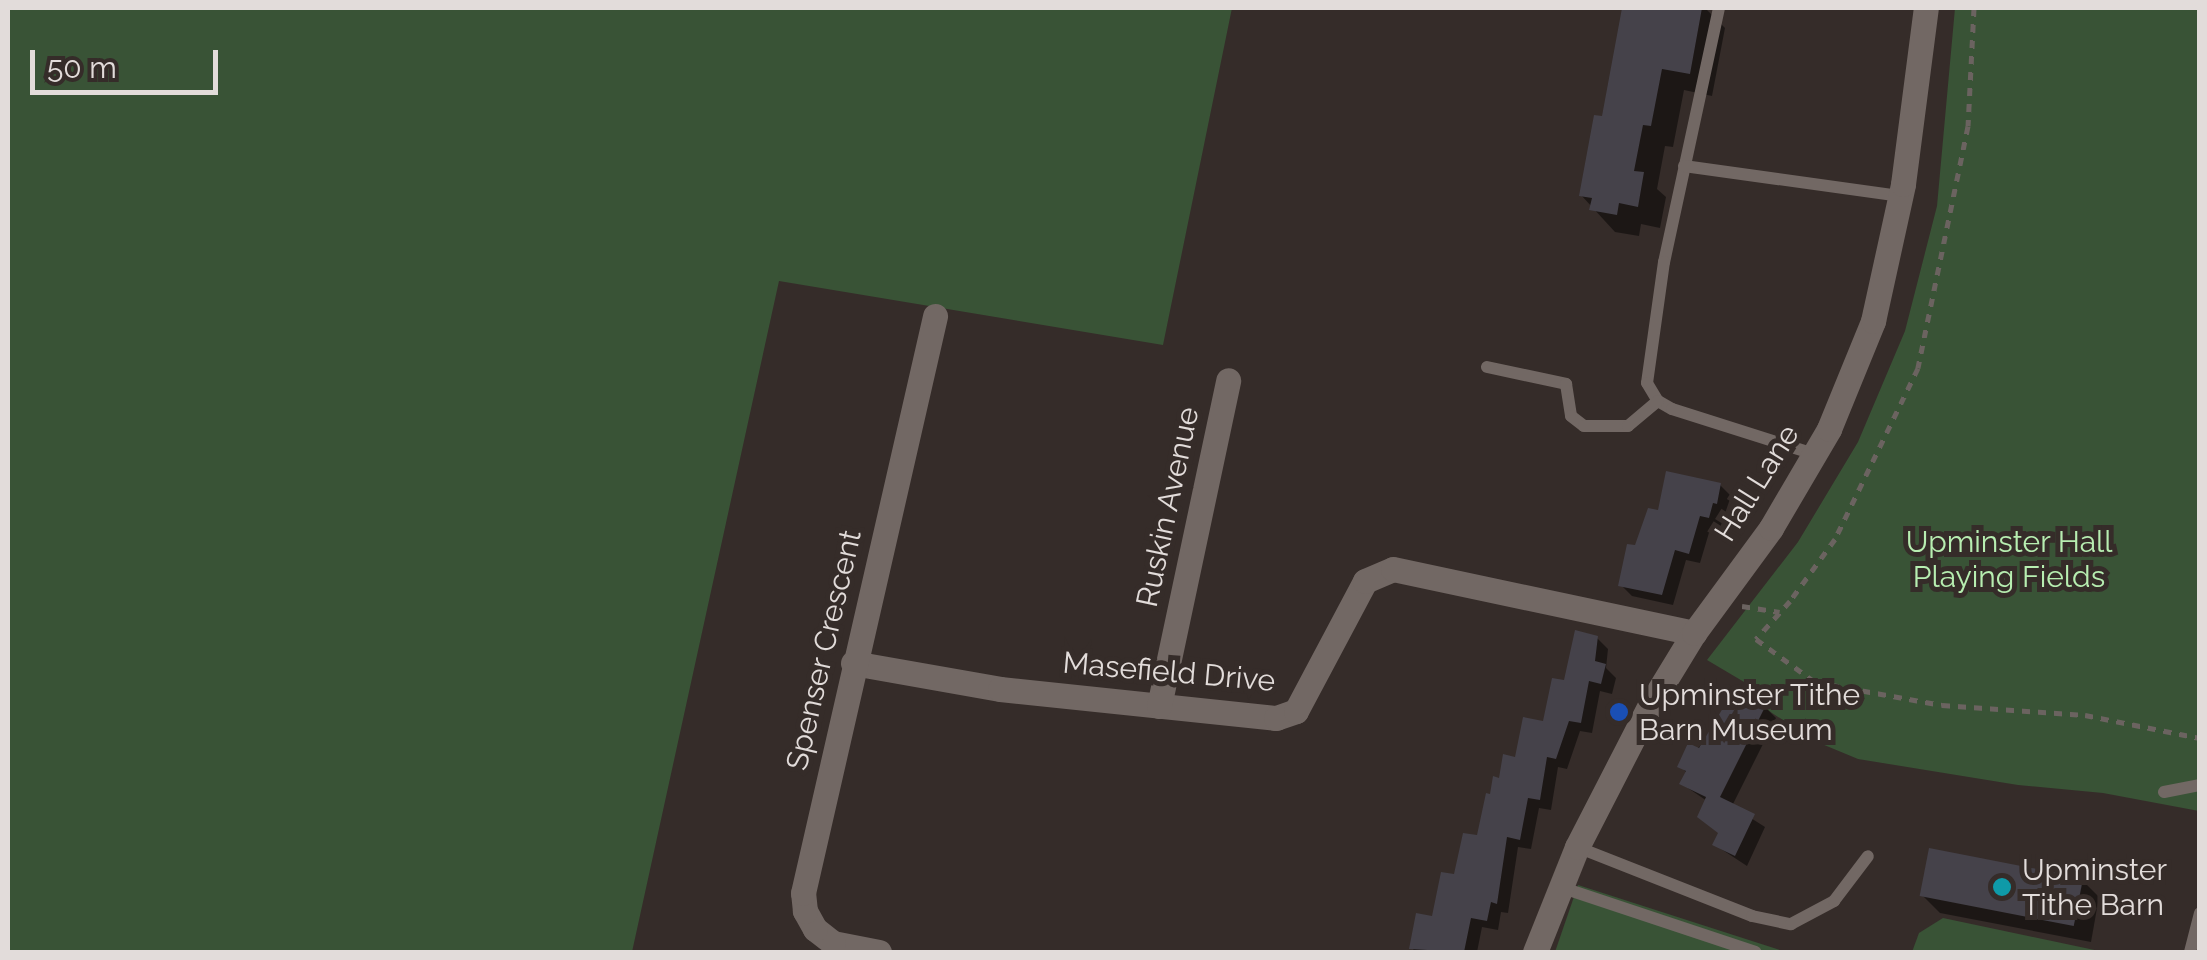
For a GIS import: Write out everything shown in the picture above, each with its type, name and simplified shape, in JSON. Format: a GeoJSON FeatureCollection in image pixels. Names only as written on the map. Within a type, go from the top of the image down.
{"type":"FeatureCollection","features":[{"type":"Feature","properties":{"kind":"street","name":"Hall Lane"},"geometry":{"type":"LineString","coordinates":[[1535,952],[1576,847],[1694,633],[1771,528],[1814,454],[1873,321],[1901,196],[1926,8]]}},
{"type":"Feature","properties":{"kind":"street","name":"Spenser Crescent"},"geometry":{"type":"LineString","coordinates":[[878,952],[833,942],[815,929],[805,912],[804,893],[853,663],[936,316]]}},
{"type":"Feature","properties":{"kind":"street","name":"Ruskin Avenue"},"geometry":{"type":"LineString","coordinates":[[1159,706],[1228,380]]}},
{"type":"Feature","properties":{"kind":"street","name":"Masefield Drive"},"geometry":{"type":"LineString","coordinates":[[853,663],[1000,689],[1276,718],[1296,711],[1365,580],[1392,569],[1694,633]]}},
{"type":"Feature","properties":{"kind":"lane"},"geometry":{"type":"LineString","coordinates":[[1719,8],[1664,262],[1647,383],[1658,401],[1672,410],[1814,454]]}},
{"type":"Feature","properties":{"kind":"lane"},"geometry":{"type":"LineString","coordinates":[[1684,166],[1901,196]]}},
{"type":"Feature","properties":{"kind":"lane"},"geometry":{"type":"LineString","coordinates":[[1487,367],[1566,384],[1570,416],[1584,426],[1628,426],[1658,401]]}},
{"type":"Feature","properties":{"kind":"lane"},"geometry":{"type":"LineString","coordinates":[[2164,792],[2200,785]]}},
{"type":"Feature","properties":{"kind":"lane"},"geometry":{"type":"LineString","coordinates":[[1576,847],[1752,916],[1791,924],[1834,902],[1868,856]]}},
{"type":"Feature","properties":{"kind":"lane"},"geometry":{"type":"LineString","coordinates":[[1560,887],[1755,952]]}},
{"type":"Feature","properties":{"kind":"lane"},"geometry":{"type":"LineString","coordinates":[[2190,952],[2200,914]]}},
{"type":"Feature","properties":{"kind":"path"},"geometry":{"type":"LineString","coordinates":[[1974,8],[1968,126],[1918,368],[1835,538],[1756,640],[1815,682],[1942,705],[2085,716],[2200,738]]}},
{"type":"Feature","properties":{"kind":"path"},"geometry":{"type":"LineString","coordinates":[[1734,604],[1780,612]]}},
{"type":"Feature","properties":{"kind":"green space"},"geometry":{"type":"Polygon","coordinates":[[[8,8],[1232,8],[1163,345],[779,281],[632,952],[8,952],[8,8]]]}},
{"type":"Feature","properties":{"kind":"green space","name":"Upminster Hall Playing Fields"},"geometry":{"type":"Polygon","coordinates":[[[1955,8],[2199,8],[2199,811],[2103,793],[2018,785],[1858,759],[1817,742],[1772,713],[1762,705],[1761,692],[1707,660],[1798,542],[1858,442],[1905,331],[1937,206],[1955,8]]]}},
{"type":"Feature","properties":{"kind":"green space"},"geometry":{"type":"Polygon","coordinates":[[[1578,885],[1786,952],[1555,952],[1578,885]]]}},
{"type":"Feature","properties":{"kind":"green space"},"geometry":{"type":"Polygon","coordinates":[[[1943,918],[2104,952],[1912,952],[1919,933],[1943,918]]]}},
{"type":"Feature","properties":{"kind":"building"},"geometry":{"type":"Polygon","coordinates":[[[1622,8],[1702,8],[1690,74],[1662,69],[1651,126],[1643,125],[1634,171],[1644,172],[1638,207],[1619,203],[1617,215],[1589,210],[1592,198],[1579,196],[1594,115],[1602,116],[1622,8]]]}},
{"type":"Feature","properties":{"kind":"building"},"geometry":{"type":"Polygon","coordinates":[[[1666,471],[1721,483],[1717,504],[1713,503],[1709,518],[1700,516],[1689,554],[1675,550],[1662,595],[1618,586],[1627,544],[1635,545],[1648,508],[1658,510],[1666,471]]]}},
{"type":"Feature","properties":{"kind":"building"},"geometry":{"type":"Polygon","coordinates":[[[1575,630],[1598,636],[1595,661],[1606,664],[1601,684],[1589,681],[1581,723],[1569,721],[1556,759],[1547,757],[1540,800],[1528,798],[1520,840],[1507,837],[1497,904],[1491,902],[1487,921],[1471,918],[1464,952],[1409,949],[1416,913],[1432,916],[1441,872],[1454,874],[1463,833],[1477,835],[1486,793],[1490,794],[1493,776],[1499,778],[1503,754],[1515,757],[1523,717],[1543,721],[1552,678],[1564,680],[1575,630]]]}},
{"type":"Feature","properties":{"kind":"building"},"geometry":{"type":"Polygon","coordinates":[[[1740,693],[1766,705],[1720,797],[1755,814],[1735,856],[1712,845],[1718,833],[1697,817],[1706,797],[1679,784],[1686,771],[1677,767],[1688,743],[1699,748],[1726,703],[1734,707],[1740,693]]]}},
{"type":"Feature","properties":{"kind":"building","name":"Upminster Tithe Barn"},"geometry":{"type":"Polygon","coordinates":[[[1929,848],[2083,878],[2074,926],[1920,896],[1929,848]]]}},
{"type":"Feature","properties":{"kind":"place","name":"Upminster Tithe Barn Museum"},"geometry":{"type":"Point","coordinates":[1619,712]}},
{"type":"Feature","properties":{"kind":"place","name":"Upminster Tithe Barn"},"geometry":{"type":"Point","coordinates":[2002,887]}}]}
